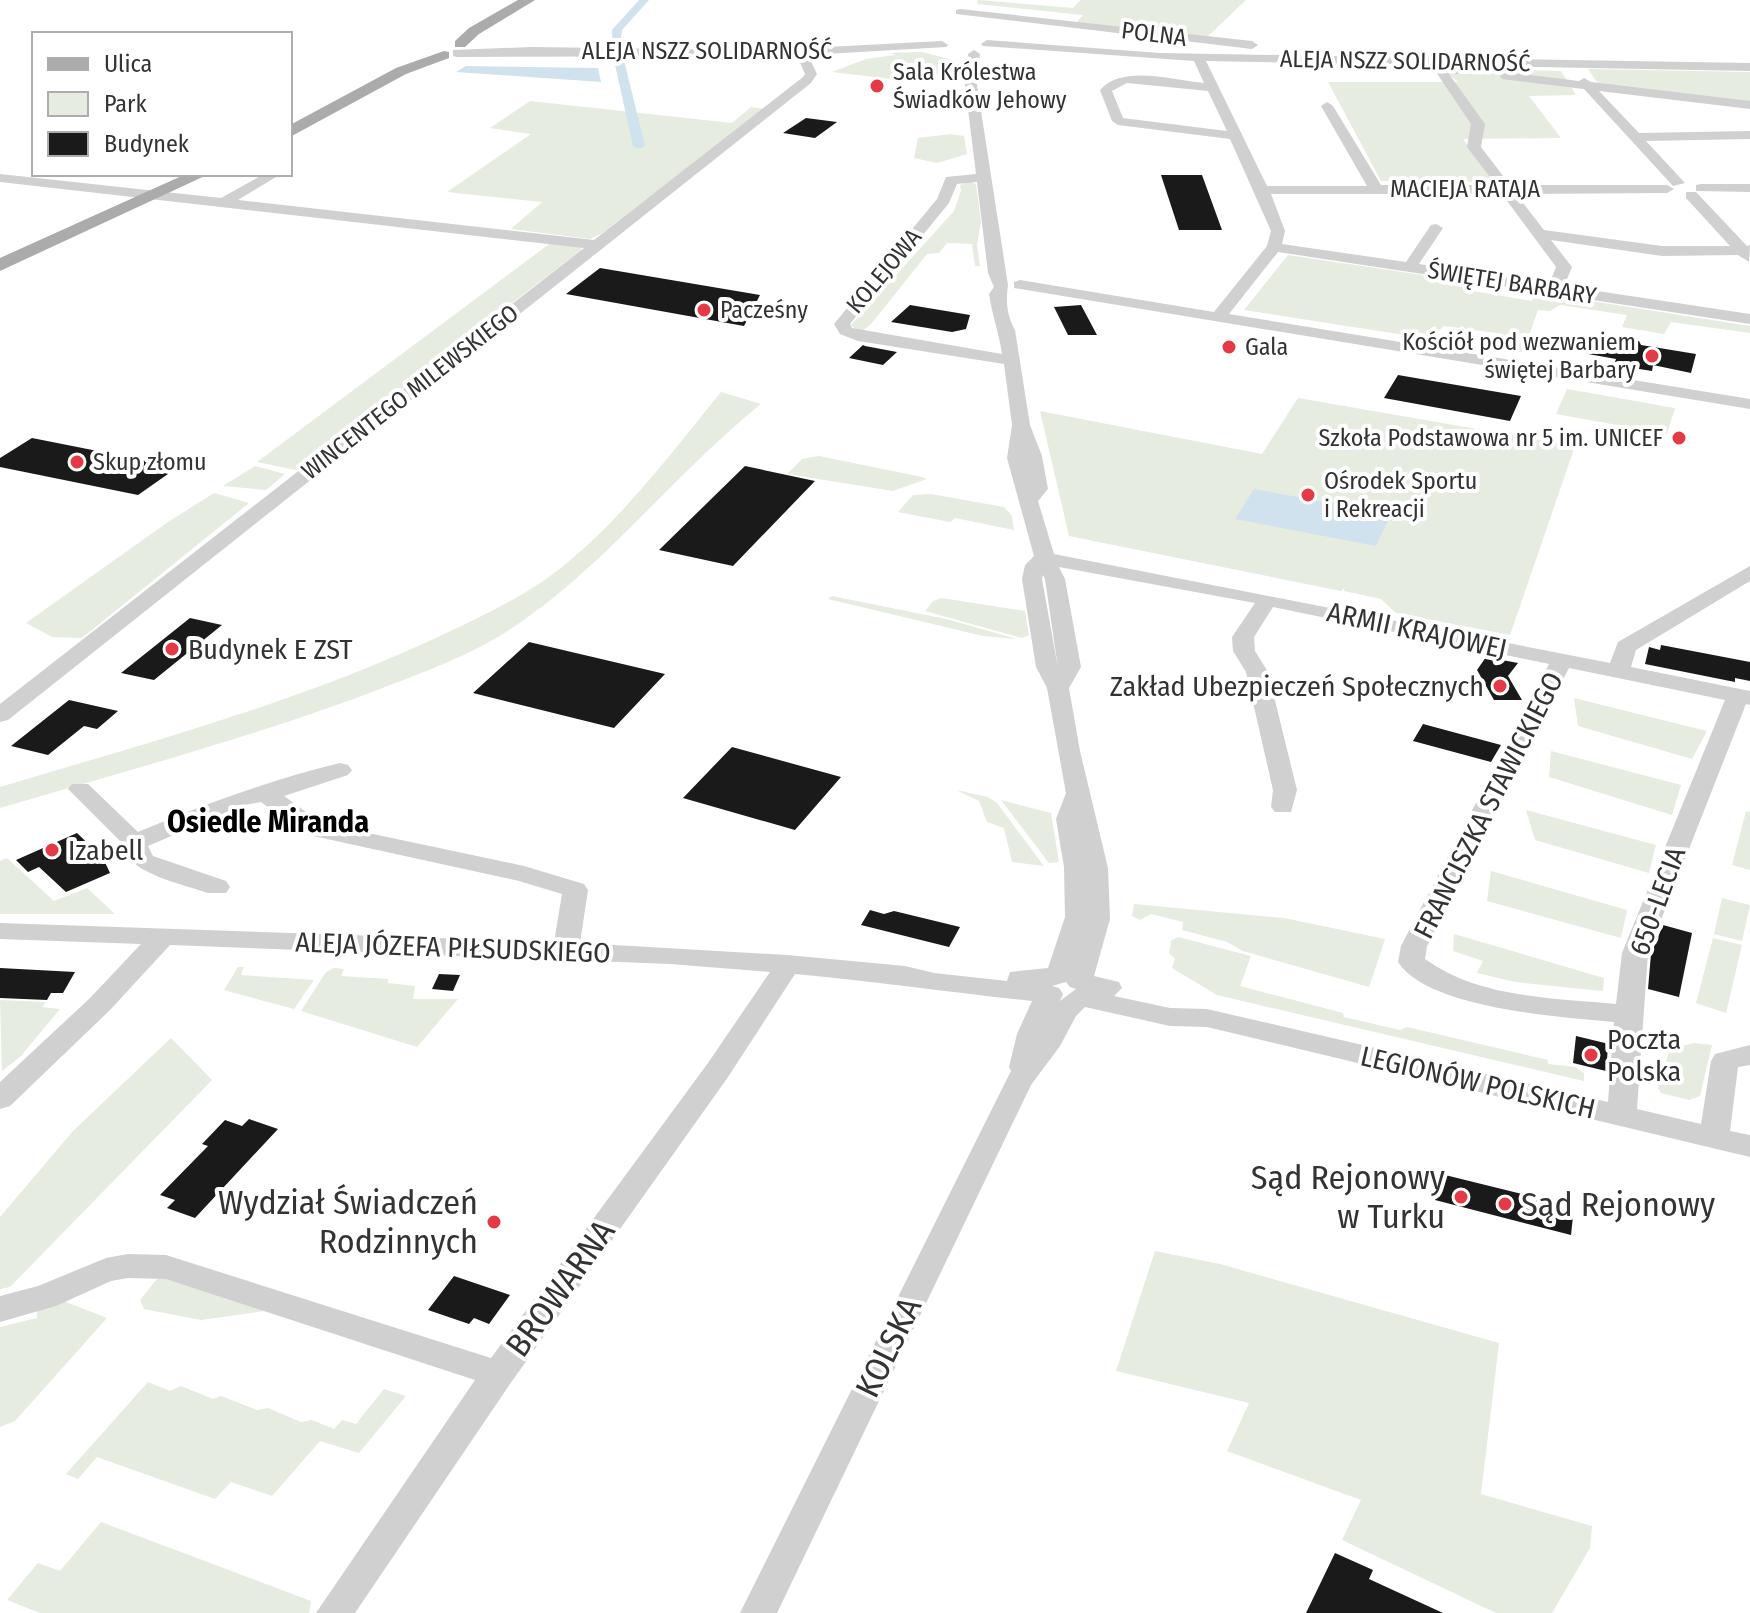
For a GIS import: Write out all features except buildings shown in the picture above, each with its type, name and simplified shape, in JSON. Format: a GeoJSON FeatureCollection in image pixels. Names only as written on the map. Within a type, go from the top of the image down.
{"type":"FeatureCollection","features":[{"type":"Feature","properties":{"kind":"main road"},"geometry":{"type":"LineString","coordinates":[[292,131],[528,0]]}},
{"type":"Feature","properties":{"kind":"main road"},"geometry":{"type":"LineString","coordinates":[[401,71],[441,48]]}},
{"type":"Feature","properties":{"kind":"main road"},"geometry":{"type":"LineString","coordinates":[[0,265],[196,176]]}},
{"type":"Feature","properties":{"kind":"street","name":"POLNA"},"geometry":{"type":"LineString","coordinates":[[961,12],[1341,55],[1343,61]]}},
{"type":"Feature","properties":{"kind":"street"},"geometry":{"type":"LineString","coordinates":[[973,47],[971,85],[997,266],[1012,287],[1009,307],[1012,322],[1007,330],[1021,425],[1016,458],[1045,558],[1055,579],[1070,667],[1058,688]]}},
{"type":"Feature","properties":{"kind":"street","name":"ALEJA NSZZ SOLIDARNOŚĆ"},"geometry":{"type":"LineString","coordinates":[[828,52],[987,47],[1199,59],[1750,67]]}},
{"type":"Feature","properties":{"kind":"street","name":"ALEJA NSZZ SOLIDARNOŚĆ"},"geometry":{"type":"LineString","coordinates":[[441,48],[804,59]]}},
{"type":"Feature","properties":{"kind":"street"},"geometry":{"type":"LineString","coordinates":[[951,48],[971,85]]}},
{"type":"Feature","properties":{"kind":"street","name":"WINCENTEGO MILEWSKIEGO"},"geometry":{"type":"LineString","coordinates":[[0,715],[807,80],[811,74],[804,59],[828,52]]}},
{"type":"Feature","properties":{"kind":"street"},"geometry":{"type":"LineString","coordinates":[[1199,59],[1263,190],[1278,231],[1274,247],[1218,317]]}},
{"type":"Feature","properties":{"kind":"street"},"geometry":{"type":"LineString","coordinates":[[1572,64],[1588,87],[1635,137],[1672,186]]}},
{"type":"Feature","properties":{"kind":"street"},"geometry":{"type":"LineString","coordinates":[[1554,290],[1564,267],[1474,147],[1478,124],[1442,72],[1450,70],[1750,105]]}},
{"type":"Feature","properties":{"kind":"street"},"geometry":{"type":"LineString","coordinates":[[1213,88],[1127,79],[1114,82],[1106,90],[1118,121],[1206,134],[1235,135]]}},
{"type":"Feature","properties":{"kind":"street"},"geometry":{"type":"LineString","coordinates":[[1327,106],[1377,190]]}},
{"type":"Feature","properties":{"kind":"street"},"geometry":{"type":"LineString","coordinates":[[1635,137],[1750,135]]}},
{"type":"Feature","properties":{"kind":"street"},"geometry":{"type":"LineString","coordinates":[[223,203],[270,176]]}},
{"type":"Feature","properties":{"kind":"street","name":"KOLEJOWA"},"geometry":{"type":"LineString","coordinates":[[984,177],[951,180],[944,200],[842,324],[846,331],[858,336],[994,360],[1011,359]]}},
{"type":"Feature","properties":{"kind":"street"},"geometry":{"type":"LineString","coordinates":[[0,178],[223,203],[315,209],[452,229],[599,245]]}},
{"type":"Feature","properties":{"kind":"street","name":"MACIEJA RATAJA"},"geometry":{"type":"LineString","coordinates":[[1263,190],[1672,186],[1696,192],[1750,188]]}},
{"type":"Feature","properties":{"kind":"street"},"geometry":{"type":"LineString","coordinates":[[1696,192],[1747,253]]}},
{"type":"Feature","properties":{"kind":"street"},"geometry":{"type":"LineString","coordinates":[[452,229],[468,218]]}},
{"type":"Feature","properties":{"kind":"street"},"geometry":{"type":"LineString","coordinates":[[1410,267],[1436,228]]}},
{"type":"Feature","properties":{"kind":"street"},"geometry":{"type":"LineString","coordinates":[[1542,234],[1662,251],[1747,253]]}},
{"type":"Feature","properties":{"kind":"street","name":"ŚWIĘTEJ BARBARY"},"geometry":{"type":"LineString","coordinates":[[1274,247],[1750,319]]}},
{"type":"Feature","properties":{"kind":"street"},"geometry":{"type":"LineString","coordinates":[[1012,287],[1062,291],[1750,404]]}},
{"type":"Feature","properties":{"kind":"street","name":"ARMII KRAJOWEJ"},"geometry":{"type":"LineString","coordinates":[[1040,535],[1064,556],[1084,564]]}},
{"type":"Feature","properties":{"kind":"street"},"geometry":{"type":"LineString","coordinates":[[1045,558],[1035,565],[1032,579],[1047,667],[1058,688]]}},
{"type":"Feature","properties":{"kind":"street","name":"ARMII KRAJOWEJ"},"geometry":{"type":"LineString","coordinates":[[1045,558],[1744,697]]}},
{"type":"Feature","properties":{"kind":"street"},"geometry":{"type":"LineString","coordinates":[[1055,579],[1058,572],[1084,564]]}},
{"type":"Feature","properties":{"kind":"street"},"geometry":{"type":"LineString","coordinates":[[1619,671],[1626,647],[1750,572]]}},
{"type":"Feature","properties":{"kind":"street"},"geometry":{"type":"LineString","coordinates":[[1267,600],[1243,637],[1244,651],[1257,672],[1285,790],[1283,807]]}},
{"type":"Feature","properties":{"kind":"street","name":"FRANCISZKA STAWICKIEGO"},"geometry":{"type":"LineString","coordinates":[[1562,660],[1414,946],[1411,962],[1423,974],[1489,996],[1543,1007],[1628,1014]]}},
{"type":"Feature","properties":{"kind":"street","name":"KOLSKA"},"geometry":{"type":"LineString","coordinates":[[758,1613],[1019,1081],[1050,1039],[1065,1011],[1067,955],[1078,917],[1076,867],[1068,819],[1078,793],[1058,688]]}},
{"type":"Feature","properties":{"kind":"street","name":"650-LECIA"},"geometry":{"type":"LineString","coordinates":[[1622,1116],[1635,953],[1744,697]]}},
{"type":"Feature","properties":{"kind":"street"},"geometry":{"type":"LineString","coordinates":[[135,842],[238,799],[266,794],[340,770]]}},
{"type":"Feature","properties":{"kind":"street"},"geometry":{"type":"LineString","coordinates":[[80,789],[135,842],[136,854],[144,861],[217,887]]}},
{"type":"Feature","properties":{"kind":"street"},"geometry":{"type":"LineString","coordinates":[[266,794],[313,829],[524,874],[575,890],[566,951]]}},
{"type":"Feature","properties":{"kind":"street","name":"ALEJA JÓZEFA PIŁSUDSKIEGO"},"geometry":{"type":"LineString","coordinates":[[0,931],[566,951],[787,964],[905,975],[934,982],[1066,987]]}},
{"type":"Feature","properties":{"kind":"street"},"geometry":{"type":"LineString","coordinates":[[0,1099],[100,1004],[164,936]]}},
{"type":"Feature","properties":{"kind":"street","name":"BROWARNA"},"geometry":{"type":"LineString","coordinates":[[334,1613],[498,1374],[726,1058],[787,964]]}},
{"type":"Feature","properties":{"kind":"street","name":"LEGIONÓW POLSKICH"},"geometry":{"type":"LineString","coordinates":[[1066,987],[1170,1017],[1207,1018],[1750,1146]]}},
{"type":"Feature","properties":{"kind":"street"},"geometry":{"type":"LineString","coordinates":[[1714,1138],[1725,1061],[1750,1055]]}},
{"type":"Feature","properties":{"kind":"street"},"geometry":{"type":"LineString","coordinates":[[0,1309],[45,1297],[106,1270],[128,1266],[166,1267],[498,1374]]}},
{"type":"Feature","properties":{"kind":"green space"},"geometry":{"type":"Polygon","coordinates":[[[978,0],[1073,8],[1081,0],[1246,0],[1206,38],[1076,23],[1083,15],[977,4],[978,0]]]}},
{"type":"Feature","properties":{"kind":"green space"},"geometry":{"type":"Polygon","coordinates":[[[922,52],[949,59],[951,74],[928,75],[916,82],[832,72],[866,59],[896,55],[890,53],[922,52]]]}},
{"type":"Feature","properties":{"kind":"green space"},"geometry":{"type":"Polygon","coordinates":[[[1440,68],[1561,71],[1576,95],[1529,96],[1561,138],[1463,139],[1494,182],[1381,181],[1328,82],[1458,82],[1440,68]]]}},
{"type":"Feature","properties":{"kind":"green space"},"geometry":{"type":"Polygon","coordinates":[[[1588,69],[1750,72],[1750,103],[1603,86],[1588,69]]]}},
{"type":"Feature","properties":{"kind":"green space"},"geometry":{"type":"Polygon","coordinates":[[[530,101],[732,123],[751,107],[764,109],[601,234],[590,239],[511,229],[542,202],[447,192],[531,134],[490,128],[530,101]]]}},
{"type":"Feature","properties":{"kind":"green space"},"geometry":{"type":"Polygon","coordinates":[[[951,134],[964,136],[967,154],[937,163],[914,158],[918,138],[951,134]]]}},
{"type":"Feature","properties":{"kind":"green space"},"geometry":{"type":"Polygon","coordinates":[[[969,182],[976,184],[981,222],[977,245],[980,266],[975,266],[972,244],[947,243],[939,253],[927,254],[872,323],[860,333],[851,325],[954,211],[960,185],[969,182]]]}},
{"type":"Feature","properties":{"kind":"green space"},"geometry":{"type":"Polygon","coordinates":[[[552,242],[581,246],[581,250],[296,470],[257,462],[552,242]]]}},
{"type":"Feature","properties":{"kind":"green space"},"geometry":{"type":"Polygon","coordinates":[[[1288,255],[1476,283],[1473,291],[1532,301],[1534,292],[1750,326],[1750,333],[1671,322],[1664,334],[1622,327],[1627,315],[1560,305],[1550,311],[1538,310],[1523,352],[1493,347],[1496,333],[1444,326],[1430,339],[1244,310],[1288,255]]]}},
{"type":"Feature","properties":{"kind":"green space"},"geometry":{"type":"Polygon","coordinates":[[[1567,389],[1675,408],[1667,434],[1556,414],[1567,389]]]}},
{"type":"Feature","properties":{"kind":"green space"},"geometry":{"type":"Polygon","coordinates":[[[721,392],[761,404],[728,432],[601,556],[534,612],[498,637],[430,670],[315,713],[0,808],[0,787],[166,738],[329,683],[436,638],[520,595],[552,575],[609,524],[721,392]]]}},
{"type":"Feature","properties":{"kind":"green space","name":"Ośrodek Sportu i Rekreacji"},"geometry":{"type":"Polygon","coordinates":[[[1298,398],[1575,446],[1510,635],[1396,613],[1381,599],[1344,591],[1344,588],[1341,591],[1069,536],[1040,411],[1262,454],[1298,398]]]}},
{"type":"Feature","properties":{"kind":"green space"},"geometry":{"type":"Polygon","coordinates":[[[819,456],[927,479],[893,491],[787,474],[802,459],[819,456]]]}},
{"type":"Feature","properties":{"kind":"green space"},"geometry":{"type":"Polygon","coordinates":[[[255,466],[285,474],[266,490],[223,486],[255,466]]]}},
{"type":"Feature","properties":{"kind":"green space"},"geometry":{"type":"Polygon","coordinates":[[[214,493],[249,503],[82,638],[52,637],[26,623],[168,522],[214,493]]]}},
{"type":"Feature","properties":{"kind":"green space"},"geometry":{"type":"Polygon","coordinates":[[[931,494],[1004,507],[1012,516],[1014,530],[955,518],[950,522],[898,512],[913,495],[931,494]]]}},
{"type":"Feature","properties":{"kind":"green space"},"geometry":{"type":"Polygon","coordinates":[[[832,596],[946,619],[1017,639],[983,636],[828,599],[832,596]]]}},
{"type":"Feature","properties":{"kind":"green space"},"geometry":{"type":"Polygon","coordinates":[[[942,598],[1025,611],[1029,635],[1022,638],[925,611],[933,601],[942,598]]]}},
{"type":"Feature","properties":{"kind":"green space"},"geometry":{"type":"Polygon","coordinates":[[[1574,698],[1707,731],[1692,759],[1578,726],[1574,698]]]}},
{"type":"Feature","properties":{"kind":"green space"},"geometry":{"type":"Polygon","coordinates":[[[1551,751],[1681,785],[1672,815],[1549,777],[1551,751]]]}},
{"type":"Feature","properties":{"kind":"green space"},"geometry":{"type":"Polygon","coordinates":[[[956,790],[988,797],[997,803],[1044,866],[1012,862],[1004,828],[987,822],[979,801],[956,790]]]}},
{"type":"Feature","properties":{"kind":"green space"},"geometry":{"type":"Polygon","coordinates":[[[1001,800],[1051,813],[1059,862],[1049,863],[1001,800]]]}},
{"type":"Feature","properties":{"kind":"green space"},"geometry":{"type":"Polygon","coordinates":[[[1526,810],[1656,845],[1649,873],[1535,840],[1526,810]]]}},
{"type":"Feature","properties":{"kind":"green space"},"geometry":{"type":"Polygon","coordinates":[[[1746,811],[1750,812],[1750,870],[1732,865],[1746,811]]]}},
{"type":"Feature","properties":{"kind":"green space"},"geometry":{"type":"Polygon","coordinates":[[[7,858],[54,901],[87,888],[115,914],[0,914],[0,861],[7,858]]]}},
{"type":"Feature","properties":{"kind":"green space"},"geometry":{"type":"Polygon","coordinates":[[[1491,871],[1627,910],[1621,938],[1487,901],[1491,871]]]}},
{"type":"Feature","properties":{"kind":"green space"},"geometry":{"type":"Polygon","coordinates":[[[1722,898],[1750,905],[1742,941],[1714,934],[1722,898]]]}},
{"type":"Feature","properties":{"kind":"green space"},"geometry":{"type":"Polygon","coordinates":[[[1134,904],[1284,918],[1385,939],[1369,987],[1182,930],[1183,922],[1151,914],[1140,920],[1132,916],[1134,904]]]}},
{"type":"Feature","properties":{"kind":"green space"},"geometry":{"type":"Polygon","coordinates":[[[1454,934],[1604,978],[1603,991],[1515,982],[1477,973],[1483,961],[1453,951],[1454,934]]]}},
{"type":"Feature","properties":{"kind":"green space"},"geometry":{"type":"Polygon","coordinates":[[[1178,937],[1251,956],[1240,986],[1343,1013],[1344,1017],[1400,1030],[1407,1027],[1548,1060],[1548,1064],[1575,1067],[1584,1073],[1584,1081],[1217,995],[1172,968],[1175,959],[1169,953],[1171,941],[1178,937]]]}},
{"type":"Feature","properties":{"kind":"green space"},"geometry":{"type":"Polygon","coordinates":[[[1713,938],[1742,945],[1726,1013],[1696,1003],[1713,938]]]}},
{"type":"Feature","properties":{"kind":"green space"},"geometry":{"type":"Polygon","coordinates":[[[238,967],[244,967],[241,975],[314,980],[294,1009],[224,990],[238,967]]]}},
{"type":"Feature","properties":{"kind":"green space"},"geometry":{"type":"Polygon","coordinates":[[[334,968],[344,969],[341,976],[388,979],[388,983],[415,986],[413,999],[458,999],[417,1047],[301,1011],[326,972],[334,968]]]}},
{"type":"Feature","properties":{"kind":"green space"},"geometry":{"type":"Polygon","coordinates":[[[0,1000],[46,1002],[42,1007],[60,1009],[20,1057],[2,1071],[0,1000]]]}},
{"type":"Feature","properties":{"kind":"green space"},"geometry":{"type":"Polygon","coordinates":[[[171,1038],[212,1080],[10,1287],[0,1289],[0,1217],[73,1131],[171,1038]]]}},
{"type":"Feature","properties":{"kind":"green space"},"geometry":{"type":"Polygon","coordinates":[[[1694,1043],[1712,1045],[1700,1096],[1689,1100],[1661,1093],[1658,1088],[1670,1049],[1694,1043]]]}},
{"type":"Feature","properties":{"kind":"green space"},"geometry":{"type":"Polygon","coordinates":[[[1155,1251],[1220,1264],[1499,1343],[1481,1494],[1592,1526],[1590,1548],[1552,1613],[1496,1613],[1342,1540],[1361,1500],[1227,1451],[1249,1403],[1116,1371],[1155,1251]]]}},
{"type":"Feature","properties":{"kind":"green space"},"geometry":{"type":"Polygon","coordinates":[[[162,1277],[271,1310],[201,1320],[144,1309],[140,1300],[162,1277]]]}},
{"type":"Feature","properties":{"kind":"green space"},"geometry":{"type":"Polygon","coordinates":[[[61,1300],[107,1318],[15,1421],[0,1427],[0,1327],[37,1318],[37,1307],[61,1300]]]}},
{"type":"Feature","properties":{"kind":"green space"},"geometry":{"type":"Polygon","coordinates":[[[148,1382],[170,1391],[181,1386],[213,1399],[221,1396],[257,1410],[268,1408],[301,1422],[312,1420],[334,1429],[342,1420],[356,1424],[384,1389],[406,1396],[359,1453],[320,1441],[272,1496],[231,1482],[215,1499],[97,1457],[78,1479],[66,1474],[148,1382]]]}},
{"type":"Feature","properties":{"kind":"green space"},"geometry":{"type":"Polygon","coordinates":[[[101,1522],[311,1601],[309,1613],[40,1613],[7,1600],[38,1563],[60,1571],[101,1522]]]}},
{"type":"Feature","properties":{"kind":"water"},"geometry":{"type":"Polygon","coordinates":[[[466,66],[598,68],[601,82],[456,72],[466,66]]]}},
{"type":"Feature","properties":{"kind":"water"},"geometry":{"type":"Polygon","coordinates":[[[1254,489],[1391,514],[1376,546],[1235,519],[1254,489]]]}},
{"type":"Feature","properties":{"kind":"waterway"},"geometry":{"type":"LineString","coordinates":[[616,49],[617,30],[644,0]]}},
{"type":"Feature","properties":{"kind":"waterway"},"geometry":{"type":"LineString","coordinates":[[619,60],[639,146]]}},
{"type":"Feature","properties":{"kind":"place","name":"Sala Królestwa Świadków Jehowy"},"geometry":{"type":"Point","coordinates":[877,86]}},
{"type":"Feature","properties":{"kind":"place","name":"Pacześny"},"geometry":{"type":"Point","coordinates":[704,310]}},
{"type":"Feature","properties":{"kind":"place","name":"Gala"},"geometry":{"type":"Point","coordinates":[1229,347]}},
{"type":"Feature","properties":{"kind":"place","name":"Kościół pod wezwaniem świętej Barbary"},"geometry":{"type":"Point","coordinates":[1652,356]}},
{"type":"Feature","properties":{"kind":"place","name":"Szkoła Podstawowa nr 5 im. UNICEF"},"geometry":{"type":"Point","coordinates":[1679,438]}},
{"type":"Feature","properties":{"kind":"place","name":"Skup złomu"},"geometry":{"type":"Point","coordinates":[77,462]}},
{"type":"Feature","properties":{"kind":"place","name":"Ośrodek Sportu i Rekreacji"},"geometry":{"type":"Point","coordinates":[1308,495]}},
{"type":"Feature","properties":{"kind":"place","name":"Budynek E ZST"},"geometry":{"type":"Point","coordinates":[172,649]}},
{"type":"Feature","properties":{"kind":"place","name":"Zakład Ubezpieczeń Społecznych"},"geometry":{"type":"Point","coordinates":[1500,686]}},
{"type":"Feature","properties":{"kind":"place","name":"Izabell"},"geometry":{"type":"Point","coordinates":[52,850]}},
{"type":"Feature","properties":{"kind":"place","name":"Poczta Polska"},"geometry":{"type":"Point","coordinates":[1591,1055]}},
{"type":"Feature","properties":{"kind":"place","name":"Sąd Rejonowy w Turku"},"geometry":{"type":"Point","coordinates":[1461,1197]}},
{"type":"Feature","properties":{"kind":"place","name":"Sąd Rejonowy"},"geometry":{"type":"Point","coordinates":[1505,1204]}},
{"type":"Feature","properties":{"kind":"place","name":"Wydział Świadczeń Rodzinnych"},"geometry":{"type":"Point","coordinates":[494,1222]}},
{"type":"Feature","properties":{"kind":"district","name":"Osiedle Miranda"},"geometry":{"type":"Point","coordinates":[268,822]}}]}
